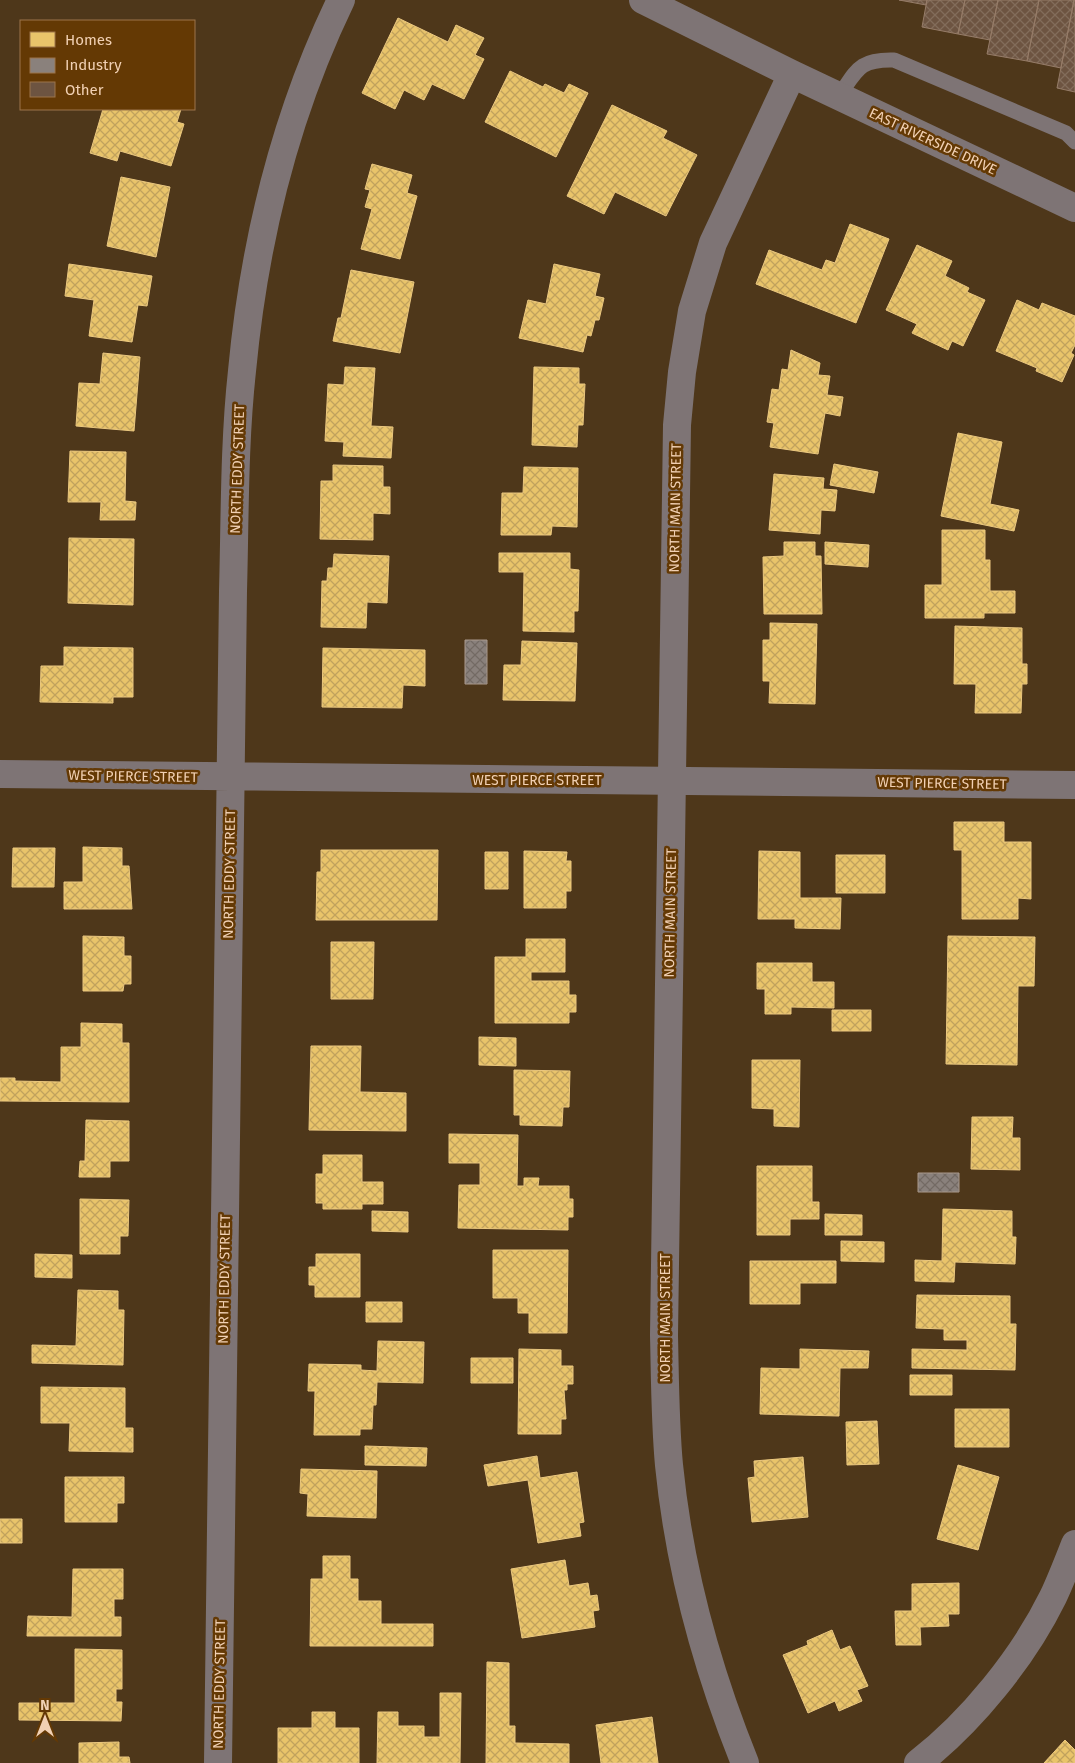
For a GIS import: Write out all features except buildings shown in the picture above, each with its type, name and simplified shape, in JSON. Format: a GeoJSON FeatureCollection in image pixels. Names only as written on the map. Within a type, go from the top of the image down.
{"type":"FeatureCollection","features":[{"type":"Feature","properties":{"kind":"street","name":"NORTH EDDY STREET"},"geometry":{"type":"LineString","coordinates":[[218,1763],[232,591],[238,420],[251,297],[272,189],[314,59],[342,0]]}},
{"type":"Feature","properties":{"kind":"street","name":"EAST RIVERSIDE DRIVE"},"geometry":{"type":"LineString","coordinates":[[643,0],[792,74],[1075,208]]}},
{"type":"Feature","properties":{"kind":"street","name":"NORTH MAIN STREET"},"geometry":{"type":"LineString","coordinates":[[745,1763],[720,1702],[703,1638],[684,1556],[669,1466],[664,1335],[676,425],[692,311],[713,243],[792,74]]}},
{"type":"Feature","properties":{"kind":"street","name":"WEST PIERCE STREET"},"geometry":{"type":"LineString","coordinates":[[0,774],[1075,784]]}},
{"type":"Feature","properties":{"kind":"street"},"geometry":{"type":"LineString","coordinates":[[918,1763],[935,1750],[967,1716],[1000,1680],[1022,1650],[1052,1598],[1075,1544]]}},
{"type":"Feature","properties":{"kind":"lane"},"geometry":{"type":"LineString","coordinates":[[839,96],[860,66],[875,59],[894,60],[1066,133],[1075,142]]}}]}
